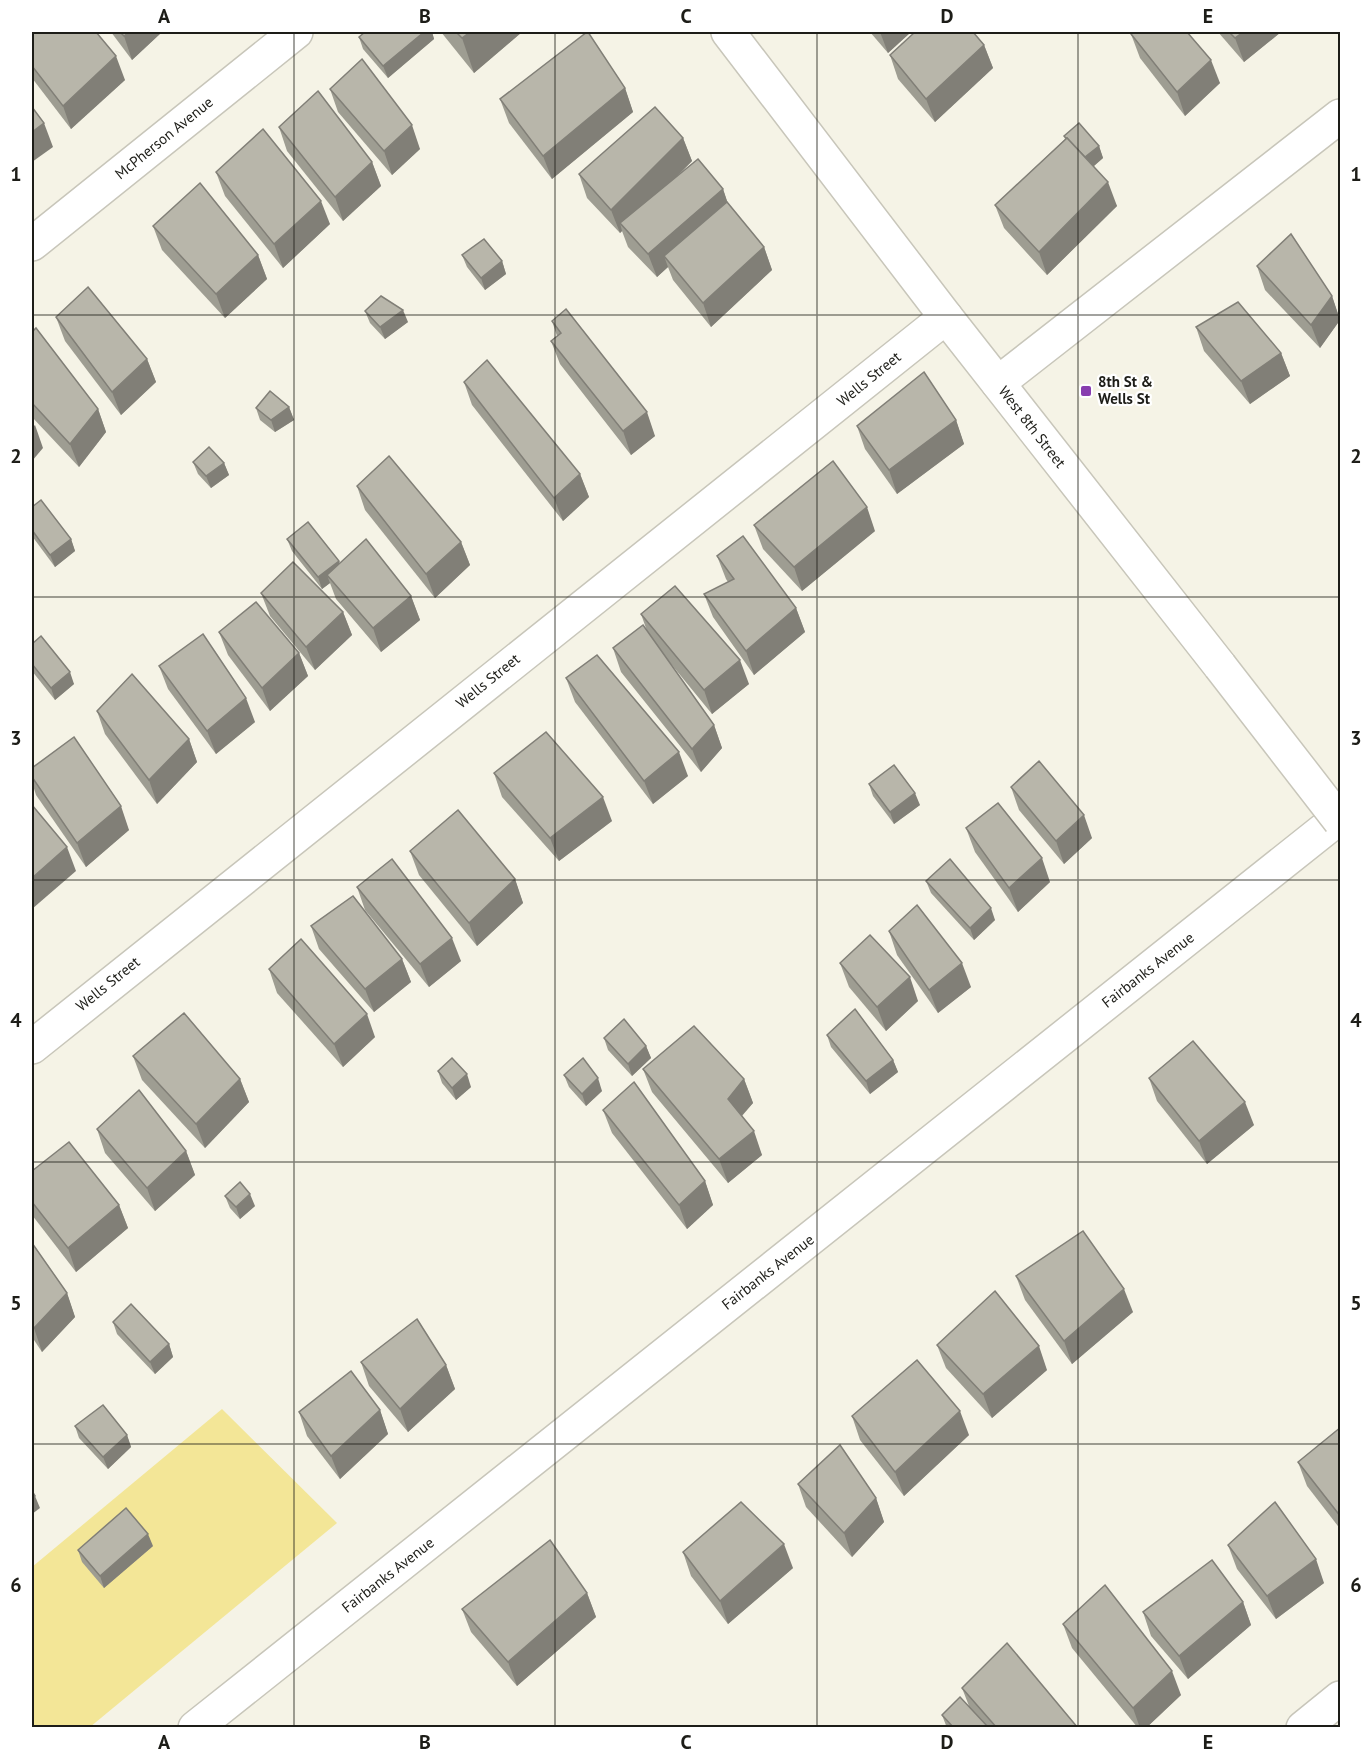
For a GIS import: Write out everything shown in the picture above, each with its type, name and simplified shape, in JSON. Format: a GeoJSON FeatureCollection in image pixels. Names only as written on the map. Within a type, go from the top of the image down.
{"type":"FeatureCollection","features":[{"type":"Feature","properties":{"kind":"street","name":"McPherson Avenue"},"geometry":{"type":"LineString","coordinates":[[32,244],[296,32]]}},
{"type":"Feature","properties":{"kind":"street","name":"West 8th Street"},"geometry":{"type":"LineString","coordinates":[[728,32],[946,317],[1341,819]]}},
{"type":"Feature","properties":{"kind":"street"},"geometry":{"type":"LineString","coordinates":[[998,383],[1341,116]]}},
{"type":"Feature","properties":{"kind":"street","name":"Wells Street"},"geometry":{"type":"LineString","coordinates":[[32,1047],[946,317]]}},
{"type":"Feature","properties":{"kind":"street","name":"Fairbanks Avenue"},"geometry":{"type":"LineString","coordinates":[[195,1728],[1341,819]]}},
{"type":"Feature","properties":{"kind":"street"},"geometry":{"type":"LineString","coordinates":[[1303,1728],[1341,1698]]}},
{"type":"Feature","properties":{"kind":"shaded area"},"geometry":{"type":"Polygon","coordinates":[[[222,1409],[337,1523],[90,1727],[32,1728],[32,1567],[222,1409]]]}},
{"type":"Feature","properties":{"kind":"building"},"geometry":{"type":"Polygon","coordinates":[[[32,32],[96,32],[116,56],[63,106],[32,66],[32,32]]]}},
{"type":"Feature","properties":{"kind":"building"},"geometry":{"type":"Polygon","coordinates":[[[365,32],[424,32],[383,66],[359,37],[365,32]]]}},
{"type":"Feature","properties":{"kind":"building"},"geometry":{"type":"Polygon","coordinates":[[[456,32],[470,32],[462,38],[456,32]]]}},
{"type":"Feature","properties":{"kind":"building"},"geometry":{"type":"Polygon","coordinates":[[[587,32],[625,88],[543,156],[500,99],[587,32]]]}},
{"type":"Feature","properties":{"kind":"building"},"geometry":{"type":"Polygon","coordinates":[[[915,32],[973,32],[984,45],[926,99],[890,55],[915,32]]]}},
{"type":"Feature","properties":{"kind":"building"},"geometry":{"type":"Polygon","coordinates":[[[1135,32],[1187,32],[1211,60],[1177,92],[1131,34],[1135,32]]]}},
{"type":"Feature","properties":{"kind":"building"},"geometry":{"type":"Polygon","coordinates":[[[1229,32],[1243,32],[1235,38],[1229,32]]]}},
{"type":"Feature","properties":{"kind":"building"},"geometry":{"type":"Polygon","coordinates":[[[362,59],[412,125],[384,151],[330,89],[362,59]]]}},
{"type":"Feature","properties":{"kind":"building"},"geometry":{"type":"Polygon","coordinates":[[[318,91],[372,162],[335,197],[279,127],[318,91]]]}},
{"type":"Feature","properties":{"kind":"building"},"geometry":{"type":"Polygon","coordinates":[[[32,107],[44,123],[32,132],[32,107]]]}},
{"type":"Feature","properties":{"kind":"building"},"geometry":{"type":"Polygon","coordinates":[[[655,107],[683,138],[611,210],[579,174],[655,107]]]}},
{"type":"Feature","properties":{"kind":"building"},"geometry":{"type":"Polygon","coordinates":[[[1079,123],[1099,146],[1085,157],[1064,136],[1079,123]]]}},
{"type":"Feature","properties":{"kind":"building"},"geometry":{"type":"Polygon","coordinates":[[[263,129],[321,201],[274,244],[216,172],[263,129]]]}},
{"type":"Feature","properties":{"kind":"building"},"geometry":{"type":"Polygon","coordinates":[[[1067,138],[1108,182],[1039,252],[995,205],[1067,138]]]}},
{"type":"Feature","properties":{"kind":"building"},"geometry":{"type":"Polygon","coordinates":[[[698,159],[723,189],[648,254],[620,223],[698,159]]]}},
{"type":"Feature","properties":{"kind":"building"},"geometry":{"type":"Polygon","coordinates":[[[200,183],[258,255],[216,294],[153,226],[200,183]]]}},
{"type":"Feature","properties":{"kind":"building"},"geometry":{"type":"Polygon","coordinates":[[[727,202],[764,247],[703,303],[664,256],[727,202]]]}},
{"type":"Feature","properties":{"kind":"building"},"geometry":{"type":"Polygon","coordinates":[[[1291,234],[1332,296],[1311,325],[1257,266],[1291,234]]]}},
{"type":"Feature","properties":{"kind":"building"},"geometry":{"type":"Polygon","coordinates":[[[484,239],[502,261],[481,278],[462,255],[484,239]]]}},
{"type":"Feature","properties":{"kind":"building"},"geometry":{"type":"Polygon","coordinates":[[[88,287],[147,359],[112,392],[56,317],[88,287]]]}},
{"type":"Feature","properties":{"kind":"building"},"geometry":{"type":"Polygon","coordinates":[[[381,296],[403,310],[380,327],[365,311],[381,296]]]}},
{"type":"Feature","properties":{"kind":"building"},"geometry":{"type":"Polygon","coordinates":[[[1238,302],[1281,353],[1241,381],[1196,327],[1238,302]]]}},
{"type":"Feature","properties":{"kind":"building"},"geometry":{"type":"Polygon","coordinates":[[[566,309],[647,412],[623,431],[551,341],[561,333],[552,321],[566,309]]]}},
{"type":"Feature","properties":{"kind":"building"},"geometry":{"type":"Polygon","coordinates":[[[36,328],[98,409],[70,444],[32,403],[32,332],[36,328]]]}},
{"type":"Feature","properties":{"kind":"building"},"geometry":{"type":"Polygon","coordinates":[[[487,360],[580,474],[554,498],[464,382],[487,360]]]}},
{"type":"Feature","properties":{"kind":"building"},"geometry":{"type":"Polygon","coordinates":[[[924,372],[956,420],[889,470],[857,426],[924,372]]]}},
{"type":"Feature","properties":{"kind":"building"},"geometry":{"type":"Polygon","coordinates":[[[270,391],[289,407],[271,420],[256,408],[270,391]]]}},
{"type":"Feature","properties":{"kind":"building"},"geometry":{"type":"Polygon","coordinates":[[[209,447],[224,463],[206,476],[193,462],[209,447]]]}},
{"type":"Feature","properties":{"kind":"building"},"geometry":{"type":"Polygon","coordinates":[[[389,456],[461,542],[426,574],[357,486],[389,456]]]}},
{"type":"Feature","properties":{"kind":"building"},"geometry":{"type":"Polygon","coordinates":[[[833,461],[867,507],[794,567],[754,525],[833,461]]]}},
{"type":"Feature","properties":{"kind":"building"},"geometry":{"type":"Polygon","coordinates":[[[41,500],[71,539],[50,555],[32,530],[32,507],[41,500]]]}},
{"type":"Feature","properties":{"kind":"building"},"geometry":{"type":"Polygon","coordinates":[[[308,522],[339,561],[318,577],[287,539],[308,522]]]}},
{"type":"Feature","properties":{"kind":"building"},"geometry":{"type":"Polygon","coordinates":[[[743,536],[796,608],[746,651],[704,594],[734,579],[717,556],[743,536]]]}},
{"type":"Feature","properties":{"kind":"building"},"geometry":{"type":"Polygon","coordinates":[[[366,539],[411,596],[373,628],[327,575],[366,539]]]}},
{"type":"Feature","properties":{"kind":"building"},"geometry":{"type":"Polygon","coordinates":[[[293,562],[343,612],[306,647],[261,593],[293,562]]]}},
{"type":"Feature","properties":{"kind":"building"},"geometry":{"type":"Polygon","coordinates":[[[675,586],[740,660],[704,690],[641,614],[675,586]]]}},
{"type":"Feature","properties":{"kind":"building"},"geometry":{"type":"Polygon","coordinates":[[[256,602],[299,653],[262,688],[219,632],[256,602]]]}},
{"type":"Feature","properties":{"kind":"building"},"geometry":{"type":"Polygon","coordinates":[[[643,625],[714,725],[692,749],[613,648],[643,625]]]}},
{"type":"Feature","properties":{"kind":"building"},"geometry":{"type":"Polygon","coordinates":[[[203,634],[246,698],[207,731],[159,666],[203,634]]]}},
{"type":"Feature","properties":{"kind":"building"},"geometry":{"type":"Polygon","coordinates":[[[41,636],[70,672],[51,688],[32,664],[32,644],[41,636]]]}},
{"type":"Feature","properties":{"kind":"building"},"geometry":{"type":"Polygon","coordinates":[[[597,655],[679,752],[644,781],[566,678],[597,655]]]}},
{"type":"Feature","properties":{"kind":"building"},"geometry":{"type":"Polygon","coordinates":[[[132,674],[189,739],[149,780],[97,711],[132,674]]]}},
{"type":"Feature","properties":{"kind":"building"},"geometry":{"type":"Polygon","coordinates":[[[546,732],[603,797],[550,838],[494,773],[546,732]]]}},
{"type":"Feature","properties":{"kind":"building"},"geometry":{"type":"Polygon","coordinates":[[[74,737],[121,806],[77,843],[32,777],[32,768],[74,737]]]}},
{"type":"Feature","properties":{"kind":"building"},"geometry":{"type":"Polygon","coordinates":[[[1039,761],[1084,815],[1056,841],[1011,787],[1039,761]]]}},
{"type":"Feature","properties":{"kind":"building"},"geometry":{"type":"Polygon","coordinates":[[[894,765],[915,793],[890,812],[869,784],[894,765]]]}},
{"type":"Feature","properties":{"kind":"building"},"geometry":{"type":"Polygon","coordinates":[[[998,803],[1042,858],[1009,888],[966,828],[998,803]]]}},
{"type":"Feature","properties":{"kind":"building"},"geometry":{"type":"Polygon","coordinates":[[[32,805],[67,847],[32,878],[32,805]]]}},
{"type":"Feature","properties":{"kind":"building"},"geometry":{"type":"Polygon","coordinates":[[[458,810],[515,879],[469,923],[410,851],[458,810]]]}},
{"type":"Feature","properties":{"kind":"building"},"geometry":{"type":"Polygon","coordinates":[[[392,859],[452,938],[420,964],[357,887],[392,859]]]}},
{"type":"Feature","properties":{"kind":"building"},"geometry":{"type":"Polygon","coordinates":[[[950,859],[991,908],[970,928],[926,881],[950,859]]]}},
{"type":"Feature","properties":{"kind":"building"},"geometry":{"type":"Polygon","coordinates":[[[353,896],[402,959],[365,989],[311,926],[353,896]]]}},
{"type":"Feature","properties":{"kind":"building"},"geometry":{"type":"Polygon","coordinates":[[[917,905],[962,963],[929,990],[889,931],[917,905]]]}},
{"type":"Feature","properties":{"kind":"building"},"geometry":{"type":"Polygon","coordinates":[[[870,935],[910,977],[877,1007],[840,963],[870,935]]]}},
{"type":"Feature","properties":{"kind":"building"},"geometry":{"type":"Polygon","coordinates":[[[301,939],[367,1014],[334,1044],[269,969],[301,939]]]}},
{"type":"Feature","properties":{"kind":"building"},"geometry":{"type":"Polygon","coordinates":[[[855,1009],[893,1060],[866,1081],[827,1035],[855,1009]]]}},
{"type":"Feature","properties":{"kind":"building"},"geometry":{"type":"Polygon","coordinates":[[[184,1013],[240,1079],[196,1124],[133,1056],[184,1013]]]}},
{"type":"Feature","properties":{"kind":"building"},"geometry":{"type":"Polygon","coordinates":[[[624,1019],[646,1046],[628,1064],[604,1038],[624,1019]]]}},
{"type":"Feature","properties":{"kind":"building"},"geometry":{"type":"Polygon","coordinates":[[[694,1026],[744,1079],[728,1099],[754,1131],[719,1159],[643,1069],[694,1026]]]}},
{"type":"Feature","properties":{"kind":"building"},"geometry":{"type":"Polygon","coordinates":[[[1193,1041],[1245,1102],[1199,1141],[1149,1078],[1193,1041]]]}},
{"type":"Feature","properties":{"kind":"building"},"geometry":{"type":"Polygon","coordinates":[[[452,1058],[467,1074],[452,1088],[438,1071],[452,1058]]]}},
{"type":"Feature","properties":{"kind":"building"},"geometry":{"type":"Polygon","coordinates":[[[583,1058],[598,1078],[582,1094],[564,1075],[583,1058]]]}},
{"type":"Feature","properties":{"kind":"building"},"geometry":{"type":"Polygon","coordinates":[[[634,1082],[705,1181],[679,1205],[603,1110],[634,1082]]]}},
{"type":"Feature","properties":{"kind":"building"},"geometry":{"type":"Polygon","coordinates":[[[139,1090],[186,1151],[147,1188],[97,1129],[139,1090]]]}},
{"type":"Feature","properties":{"kind":"building"},"geometry":{"type":"Polygon","coordinates":[[[69,1142],[119,1205],[68,1248],[32,1202],[32,1171],[69,1142]]]}},
{"type":"Feature","properties":{"kind":"building"},"geometry":{"type":"Polygon","coordinates":[[[240,1182],[250,1194],[236,1207],[225,1196],[240,1182]]]}},
{"type":"Feature","properties":{"kind":"building"},"geometry":{"type":"Polygon","coordinates":[[[1083,1231],[1124,1289],[1064,1341],[1016,1276],[1083,1231]]]}},
{"type":"Feature","properties":{"kind":"building"},"geometry":{"type":"Polygon","coordinates":[[[32,1243],[67,1293],[34,1328],[32,1325],[32,1243]]]}},
{"type":"Feature","properties":{"kind":"building"},"geometry":{"type":"Polygon","coordinates":[[[995,1291],[1039,1346],[983,1394],[937,1345],[995,1291]]]}},
{"type":"Feature","properties":{"kind":"building"},"geometry":{"type":"Polygon","coordinates":[[[131,1304],[169,1344],[150,1362],[113,1322],[131,1304]]]}},
{"type":"Feature","properties":{"kind":"building"},"geometry":{"type":"Polygon","coordinates":[[[417,1319],[446,1365],[400,1409],[361,1362],[417,1319]]]}},
{"type":"Feature","properties":{"kind":"building"},"geometry":{"type":"Polygon","coordinates":[[[917,1360],[960,1411],[895,1472],[852,1416],[917,1360]]]}},
{"type":"Feature","properties":{"kind":"building"},"geometry":{"type":"Polygon","coordinates":[[[351,1371],[380,1410],[331,1456],[299,1412],[351,1371]]]}},
{"type":"Feature","properties":{"kind":"building"},"geometry":{"type":"Polygon","coordinates":[[[103,1405],[127,1435],[103,1457],[75,1426],[103,1405]]]}},
{"type":"Feature","properties":{"kind":"building"},"geometry":{"type":"Polygon","coordinates":[[[1341,1427],[1341,1517],[1298,1462],[1341,1427]]]}},
{"type":"Feature","properties":{"kind":"building"},"geometry":{"type":"Polygon","coordinates":[[[840,1445],[876,1498],[844,1533],[798,1484],[840,1445]]]}},
{"type":"Feature","properties":{"kind":"building"},"geometry":{"type":"Polygon","coordinates":[[[741,1502],[784,1544],[720,1601],[683,1552],[741,1502]]]}},
{"type":"Feature","properties":{"kind":"building"},"geometry":{"type":"Polygon","coordinates":[[[1275,1502],[1316,1559],[1267,1596],[1228,1545],[1275,1502]]]}},
{"type":"Feature","properties":{"kind":"building"},"geometry":{"type":"Polygon","coordinates":[[[126,1508],[148,1534],[100,1576],[78,1550],[126,1508]]]}},
{"type":"Feature","properties":{"kind":"building"},"geometry":{"type":"Polygon","coordinates":[[[550,1540],[587,1593],[508,1662],[462,1609],[550,1540]]]}},
{"type":"Feature","properties":{"kind":"building"},"geometry":{"type":"Polygon","coordinates":[[[1212,1560],[1243,1602],[1179,1656],[1143,1612],[1212,1560]]]}},
{"type":"Feature","properties":{"kind":"building"},"geometry":{"type":"Polygon","coordinates":[[[1105,1585],[1172,1671],[1133,1708],[1063,1624],[1105,1585]]]}},
{"type":"Feature","properties":{"kind":"building"},"geometry":{"type":"Polygon","coordinates":[[[1007,1643],[1078,1728],[997,1728],[962,1688],[1007,1643]]]}},
{"type":"Feature","properties":{"kind":"building"},"geometry":{"type":"Polygon","coordinates":[[[960,1697],[988,1728],[954,1728],[942,1715],[960,1697]]]}},
{"type":"Feature","properties":{"kind":"place","name":"8th St & Wells St"},"geometry":{"type":"Point","coordinates":[1086,391]}}]}
